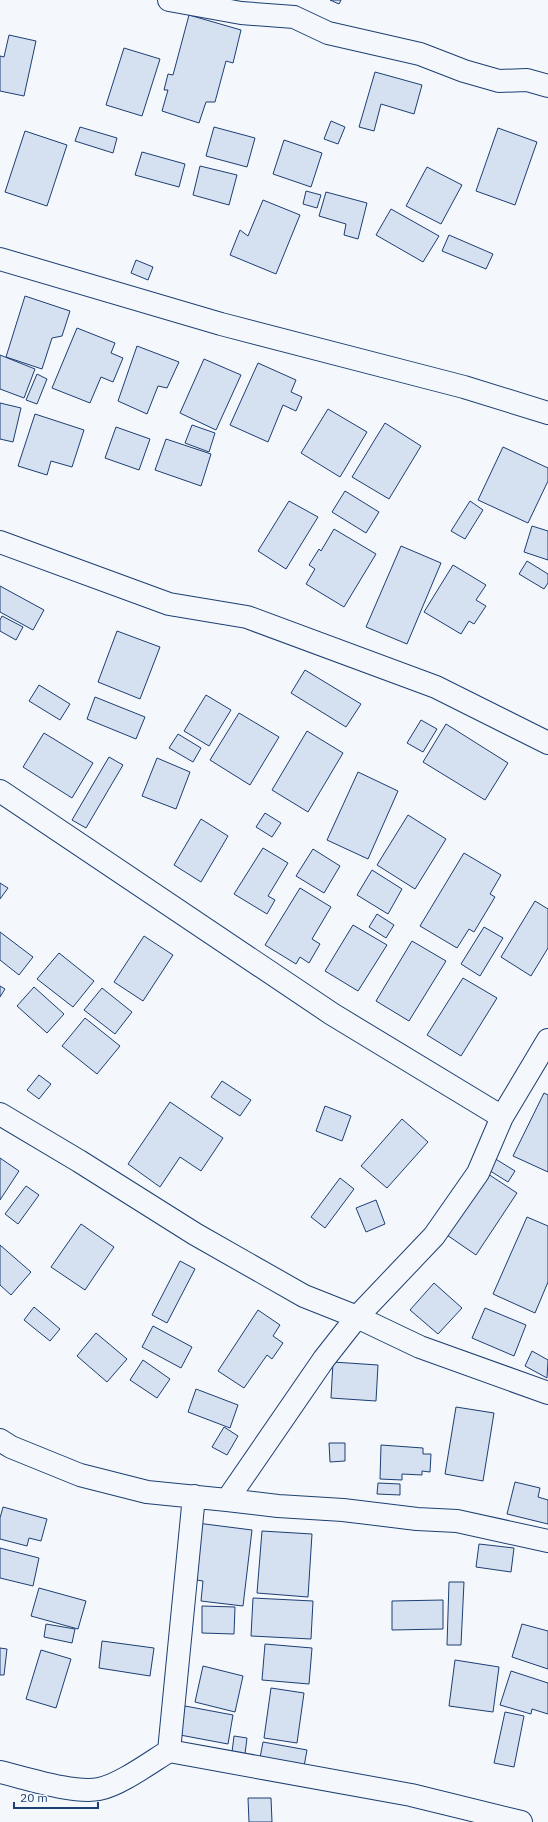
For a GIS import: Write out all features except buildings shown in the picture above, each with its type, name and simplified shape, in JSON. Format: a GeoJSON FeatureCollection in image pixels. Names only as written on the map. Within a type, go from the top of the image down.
{"type":"FeatureCollection","features":[{"type":"Feature","properties":{"kind":"street"},"geometry":{"type":"LineString","coordinates":[[169,0],[241,13],[294,17],[328,32],[420,54],[464,71],[499,81],[527,80],[548,86]]}},
{"type":"Feature","properties":{"kind":"street"},"geometry":{"type":"LineString","coordinates":[[0,259],[221,324],[464,387],[548,413]]}},
{"type":"Feature","properties":{"kind":"street"},"geometry":{"type":"LineString","coordinates":[[0,542],[169,604],[247,617],[436,687],[548,743]]}},
{"type":"Feature","properties":{"kind":"street"},"geometry":{"type":"LineString","coordinates":[[0,792],[332,1014],[502,1117]]}},
{"type":"Feature","properties":{"kind":"street"},"geometry":{"type":"LineString","coordinates":[[227,1500],[324,1359],[357,1317],[434,1236],[478,1172],[502,1117],[547,1043]]}},
{"type":"Feature","properties":{"kind":"street"},"geometry":{"type":"LineString","coordinates":[[0,1114],[79,1161],[195,1234],[304,1296],[357,1317],[420,1347],[548,1393]]}},
{"type":"Feature","properties":{"kind":"street"},"geometry":{"type":"LineString","coordinates":[[0,1440],[11,1447],[80,1475],[146,1492],[278,1506],[343,1510],[416,1519],[457,1521],[548,1541]]}},
{"type":"Feature","properties":{"kind":"street"},"geometry":{"type":"LineString","coordinates":[[169,1751],[194,1496]]}},
{"type":"Feature","properties":{"kind":"street"},"geometry":{"type":"LineString","coordinates":[[0,1772],[77,1790],[99,1789],[117,1782],[169,1751],[411,1795],[521,1822]]}}]}
